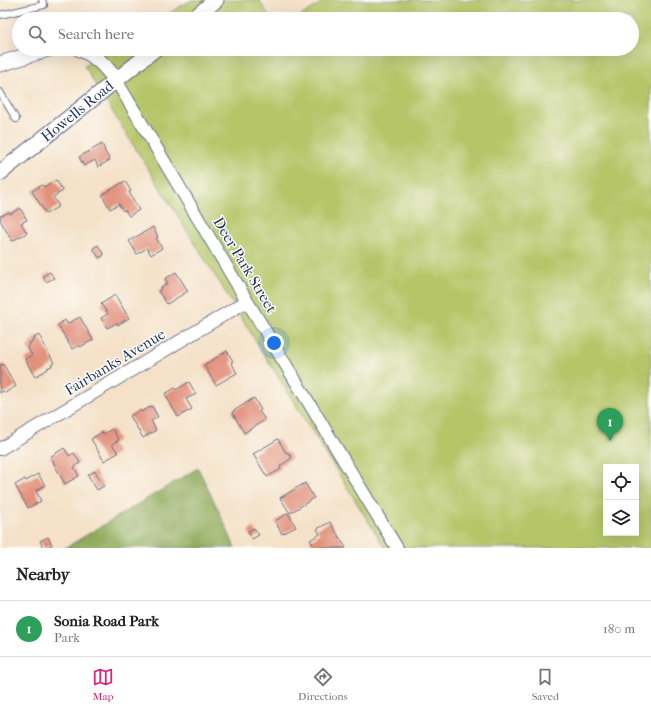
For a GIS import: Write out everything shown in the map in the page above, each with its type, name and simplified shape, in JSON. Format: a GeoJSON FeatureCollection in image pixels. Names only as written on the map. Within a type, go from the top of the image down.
{"type":"FeatureCollection","features":[{"type":"Feature","properties":{"kind":"street"},"geometry":{"type":"LineString","coordinates":[[201,12],[216,0]]}},
{"type":"Feature","properties":{"kind":"street"},"geometry":{"type":"LineString","coordinates":[[0,64],[26,56]]}},
{"type":"Feature","properties":{"kind":"street"},"geometry":{"type":"LineString","coordinates":[[93,56],[103,64],[116,80]]}},
{"type":"Feature","properties":{"kind":"street","name":"Howells Road"},"geometry":{"type":"LineString","coordinates":[[0,173],[146,56]]}},
{"type":"Feature","properties":{"kind":"street","name":"Deer Park Street"},"geometry":{"type":"LineString","coordinates":[[116,80],[247,301],[397,548]]}},
{"type":"Feature","properties":{"kind":"street","name":"Fairbanks Avenue"},"geometry":{"type":"LineString","coordinates":[[0,449],[247,301]]}},
{"type":"Feature","properties":{"kind":"lane"},"geometry":{"type":"LineString","coordinates":[[15,12],[44,6],[42,0]]}},
{"type":"Feature","properties":{"kind":"lane"},"geometry":{"type":"LineString","coordinates":[[0,15],[12,13]]}},
{"type":"Feature","properties":{"kind":"lane"},"geometry":{"type":"LineString","coordinates":[[0,92],[16,119]]}},
{"type":"Feature","properties":{"kind":"green space"},"geometry":{"type":"Polygon","coordinates":[[[191,0],[259,0],[267,12],[171,12],[191,0]]]}},
{"type":"Feature","properties":{"kind":"green space"},"geometry":{"type":"Polygon","coordinates":[[[326,0],[651,0],[651,548],[385,548],[84,66],[100,56],[639,56],[639,12],[307,12],[326,0]]]}},
{"type":"Feature","properties":{"kind":"green space"},"geometry":{"type":"Polygon","coordinates":[[[198,468],[235,548],[65,548],[198,468]]]}},
{"type":"Feature","properties":{"kind":"building"},"geometry":{"type":"Polygon","coordinates":[[[102,144],[110,160],[98,167],[95,160],[84,166],[79,157],[102,144]]]}},
{"type":"Feature","properties":{"kind":"building"},"geometry":{"type":"Polygon","coordinates":[[[56,180],[63,191],[53,197],[59,206],[46,214],[32,191],[42,185],[44,187],[56,180]]]}},
{"type":"Feature","properties":{"kind":"building"},"geometry":{"type":"Polygon","coordinates":[[[125,181],[139,210],[129,216],[125,210],[123,211],[119,204],[110,209],[102,195],[125,181]]]}},
{"type":"Feature","properties":{"kind":"building"},"geometry":{"type":"Polygon","coordinates":[[[20,208],[27,220],[21,223],[27,233],[12,241],[0,220],[0,216],[9,212],[10,214],[20,208]]]}},
{"type":"Feature","properties":{"kind":"building"},"geometry":{"type":"Polygon","coordinates":[[[153,227],[158,237],[156,238],[162,248],[151,255],[147,248],[137,254],[129,241],[153,227]]]}},
{"type":"Feature","properties":{"kind":"building"},"geometry":{"type":"Polygon","coordinates":[[[98,245],[104,255],[99,258],[93,248],[98,245]]]}},
{"type":"Feature","properties":{"kind":"building"},"geometry":{"type":"Polygon","coordinates":[[[50,272],[54,278],[46,282],[43,276],[50,272]]]}},
{"type":"Feature","properties":{"kind":"building"},"geometry":{"type":"Polygon","coordinates":[[[176,272],[188,291],[167,304],[158,291],[168,283],[165,279],[176,272]]]}},
{"type":"Feature","properties":{"kind":"building"},"geometry":{"type":"Polygon","coordinates":[[[115,295],[129,318],[118,325],[117,323],[107,328],[101,318],[108,314],[101,304],[115,295]]]}},
{"type":"Feature","properties":{"kind":"building"},"geometry":{"type":"Polygon","coordinates":[[[80,317],[93,340],[80,347],[79,345],[72,349],[58,325],[65,320],[67,324],[80,317]]]}},
{"type":"Feature","properties":{"kind":"building"},"geometry":{"type":"Polygon","coordinates":[[[39,335],[54,363],[51,365],[52,366],[47,368],[48,369],[35,377],[25,359],[32,355],[27,347],[30,345],[29,343],[33,341],[32,339],[39,335]]]}},
{"type":"Feature","properties":{"kind":"building"},"geometry":{"type":"Polygon","coordinates":[[[227,351],[233,361],[231,362],[237,373],[216,385],[204,365],[227,351]]]}},
{"type":"Feature","properties":{"kind":"building"},"geometry":{"type":"Polygon","coordinates":[[[3,364],[16,386],[5,393],[3,391],[0,393],[0,365],[3,364]]]}},
{"type":"Feature","properties":{"kind":"building"},"geometry":{"type":"Polygon","coordinates":[[[189,382],[196,394],[186,399],[192,409],[178,417],[165,394],[175,388],[176,390],[189,382]]]}},
{"type":"Feature","properties":{"kind":"building"},"geometry":{"type":"Polygon","coordinates":[[[254,398],[261,410],[259,411],[265,420],[244,433],[232,412],[254,398]]]}},
{"type":"Feature","properties":{"kind":"building"},"geometry":{"type":"Polygon","coordinates":[[[152,406],[158,417],[151,421],[156,430],[143,438],[130,416],[140,410],[141,412],[152,406]]]}},
{"type":"Feature","properties":{"kind":"building"},"geometry":{"type":"Polygon","coordinates":[[[112,429],[119,440],[112,444],[118,453],[104,461],[91,439],[102,432],[103,434],[112,429]]]}},
{"type":"Feature","properties":{"kind":"building"},"geometry":{"type":"Polygon","coordinates":[[[278,439],[286,453],[288,452],[292,458],[280,466],[281,469],[267,477],[253,454],[278,439]]]}},
{"type":"Feature","properties":{"kind":"building"},"geometry":{"type":"Polygon","coordinates":[[[64,448],[69,456],[74,453],[80,463],[74,467],[79,476],[65,484],[50,457],[64,448]]]}},
{"type":"Feature","properties":{"kind":"building"},"geometry":{"type":"Polygon","coordinates":[[[95,471],[104,486],[97,490],[88,475],[95,471]]]}},
{"type":"Feature","properties":{"kind":"building"},"geometry":{"type":"Polygon","coordinates":[[[38,474],[45,485],[36,491],[41,501],[28,508],[15,485],[38,474]]]}},
{"type":"Feature","properties":{"kind":"building"},"geometry":{"type":"Polygon","coordinates":[[[305,483],[314,498],[290,513],[280,498],[305,483]]]}},
{"type":"Feature","properties":{"kind":"building"},"geometry":{"type":"Polygon","coordinates":[[[288,513],[296,527],[282,534],[275,521],[288,513]]]}},
{"type":"Feature","properties":{"kind":"building"},"geometry":{"type":"Polygon","coordinates":[[[330,522],[346,548],[315,548],[310,540],[320,534],[317,529],[330,522]]]}},
{"type":"Feature","properties":{"kind":"building"},"geometry":{"type":"Polygon","coordinates":[[[254,528],[259,535],[252,539],[248,531],[254,528]]]}},
{"type":"Feature","properties":{"kind":"building"},"geometry":{"type":"Polygon","coordinates":[[[48,537],[52,545],[43,548],[40,541],[48,537]]]}},
{"type":"Feature","properties":{"kind":"place","name":"Sonia Road Park"},"geometry":{"type":"Point","coordinates":[610,441]}}]}
